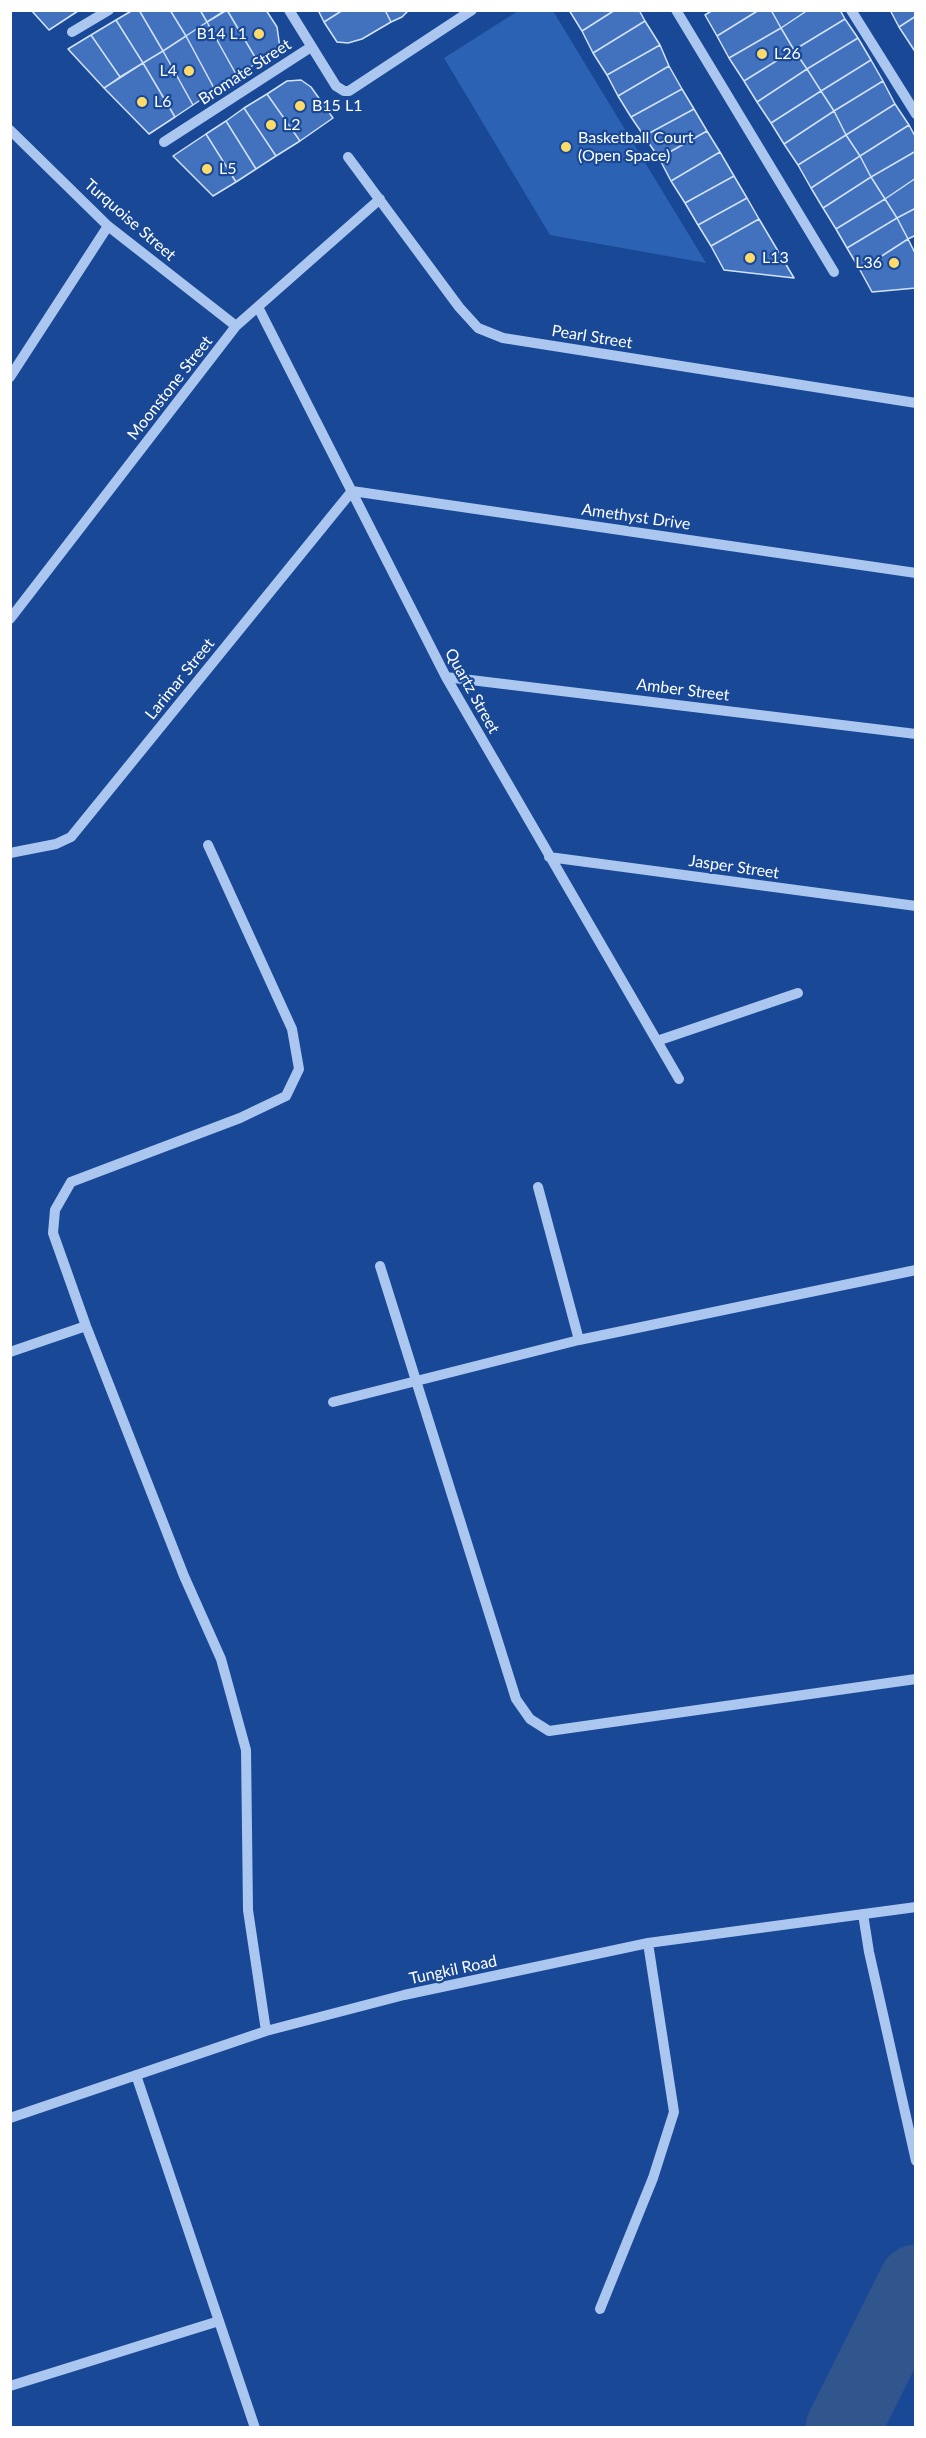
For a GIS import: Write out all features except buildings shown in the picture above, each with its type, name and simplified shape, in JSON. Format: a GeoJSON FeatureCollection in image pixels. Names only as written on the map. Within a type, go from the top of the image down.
{"type":"FeatureCollection","features":[{"type":"Feature","properties":{"kind":"street"},"geometry":{"type":"LineString","coordinates":[[72,32],[109,10]]}},
{"type":"Feature","properties":{"kind":"street"},"geometry":{"type":"LineString","coordinates":[[289,10],[336,86],[344,91],[350,91],[466,12]]}},
{"type":"Feature","properties":{"kind":"street"},"geometry":{"type":"LineString","coordinates":[[676,10],[834,272]]}},
{"type":"Feature","properties":{"kind":"street"},"geometry":{"type":"LineString","coordinates":[[850,10],[915,114]]}},
{"type":"Feature","properties":{"kind":"street","name":"Bromate Street"},"geometry":{"type":"LineString","coordinates":[[164,142],[311,47]]}},
{"type":"Feature","properties":{"kind":"street","name":"Turquoise Street"},"geometry":{"type":"LineString","coordinates":[[10,130],[108,226],[236,326]]}},
{"type":"Feature","properties":{"kind":"street","name":"Pearl Street"},"geometry":{"type":"LineString","coordinates":[[348,157],[459,307],[478,328],[503,338],[915,403]]}},
{"type":"Feature","properties":{"kind":"street","name":"Moonstone Street"},"geometry":{"type":"LineString","coordinates":[[10,619],[236,326],[380,199]]}},
{"type":"Feature","properties":{"kind":"street"},"geometry":{"type":"LineString","coordinates":[[10,377],[108,226]]}},
{"type":"Feature","properties":{"kind":"street","name":"Quartz Street"},"geometry":{"type":"LineString","coordinates":[[258,307],[446,676],[679,1079]]}},
{"type":"Feature","properties":{"kind":"street","name":"Amethyst Drive"},"geometry":{"type":"LineString","coordinates":[[352,491],[915,573]]}},
{"type":"Feature","properties":{"kind":"street","name":"Larimar Street"},"geometry":{"type":"LineString","coordinates":[[10,853],[45,847],[70,837],[352,491]]}},
{"type":"Feature","properties":{"kind":"street","name":"Amber Street"},"geometry":{"type":"LineString","coordinates":[[446,676],[915,734]]}},
{"type":"Feature","properties":{"kind":"street"},"geometry":{"type":"LineString","coordinates":[[208,844],[292,1029],[299,1069],[286,1096],[240,1118],[71,1182],[55,1210],[53,1233],[86,1326],[184,1576],[221,1659],[246,1750],[249,1910],[266,2031]]}},
{"type":"Feature","properties":{"kind":"street","name":"Jasper Street"},"geometry":{"type":"LineString","coordinates":[[549,857],[915,906]]}},
{"type":"Feature","properties":{"kind":"street"},"geometry":{"type":"LineString","coordinates":[[657,1041],[798,993]]}},
{"type":"Feature","properties":{"kind":"street"},"geometry":{"type":"LineString","coordinates":[[538,1187],[579,1340]]}},
{"type":"Feature","properties":{"kind":"street"},"geometry":{"type":"LineString","coordinates":[[380,1266],[516,1699],[530,1719],[549,1731],[915,1679]]}},
{"type":"Feature","properties":{"kind":"street"},"geometry":{"type":"LineString","coordinates":[[333,1402],[579,1340],[915,1270]]}},
{"type":"Feature","properties":{"kind":"street"},"geometry":{"type":"LineString","coordinates":[[10,1352],[86,1326]]}},
{"type":"Feature","properties":{"kind":"street","name":"Tungkil Road"},"geometry":{"type":"LineString","coordinates":[[10,2118],[266,2031],[404,1995],[648,1943],[915,1907]]}},
{"type":"Feature","properties":{"kind":"street"},"geometry":{"type":"LineString","coordinates":[[863,1914],[869,1952],[915,2161]]}},
{"type":"Feature","properties":{"kind":"street"},"geometry":{"type":"LineString","coordinates":[[600,2309],[653,2178],[674,2112],[648,1943]]}},
{"type":"Feature","properties":{"kind":"street"},"geometry":{"type":"LineString","coordinates":[[136,2075],[255,2427]]}},
{"type":"Feature","properties":{"kind":"street"},"geometry":{"type":"LineString","coordinates":[[10,2386],[219,2320]]}},
{"type":"Feature","properties":{"kind":"shaded area","name":"Basketball Court (Open Space)"},"geometry":{"type":"Polygon","coordinates":[[[518,11],[553,11],[706,263],[550,235],[444,58],[518,11]]]}},
{"type":"Feature","properties":{"kind":"waterway"},"geometry":{"type":"LineString","coordinates":[[843,2428],[916,2282]]}},
{"type":"Feature","properties":{"kind":"place","name":"B14 L1"},"geometry":{"type":"Point","coordinates":[259,34]}},
{"type":"Feature","properties":{"kind":"place","name":"L26"},"geometry":{"type":"Point","coordinates":[762,54]}},
{"type":"Feature","properties":{"kind":"place","name":"L4"},"geometry":{"type":"Point","coordinates":[189,71]}},
{"type":"Feature","properties":{"kind":"place","name":"L6"},"geometry":{"type":"Point","coordinates":[142,102]}},
{"type":"Feature","properties":{"kind":"place","name":"B15 L1"},"geometry":{"type":"Point","coordinates":[300,106]}},
{"type":"Feature","properties":{"kind":"place","name":"L2"},"geometry":{"type":"Point","coordinates":[271,125]}},
{"type":"Feature","properties":{"kind":"place","name":"Basketball Court (Open Space)"},"geometry":{"type":"Point","coordinates":[566,147]}},
{"type":"Feature","properties":{"kind":"place","name":"L5"},"geometry":{"type":"Point","coordinates":[207,169]}},
{"type":"Feature","properties":{"kind":"place","name":"L13"},"geometry":{"type":"Point","coordinates":[750,258]}},
{"type":"Feature","properties":{"kind":"place","name":"L36"},"geometry":{"type":"Point","coordinates":[894,263]}}]}
